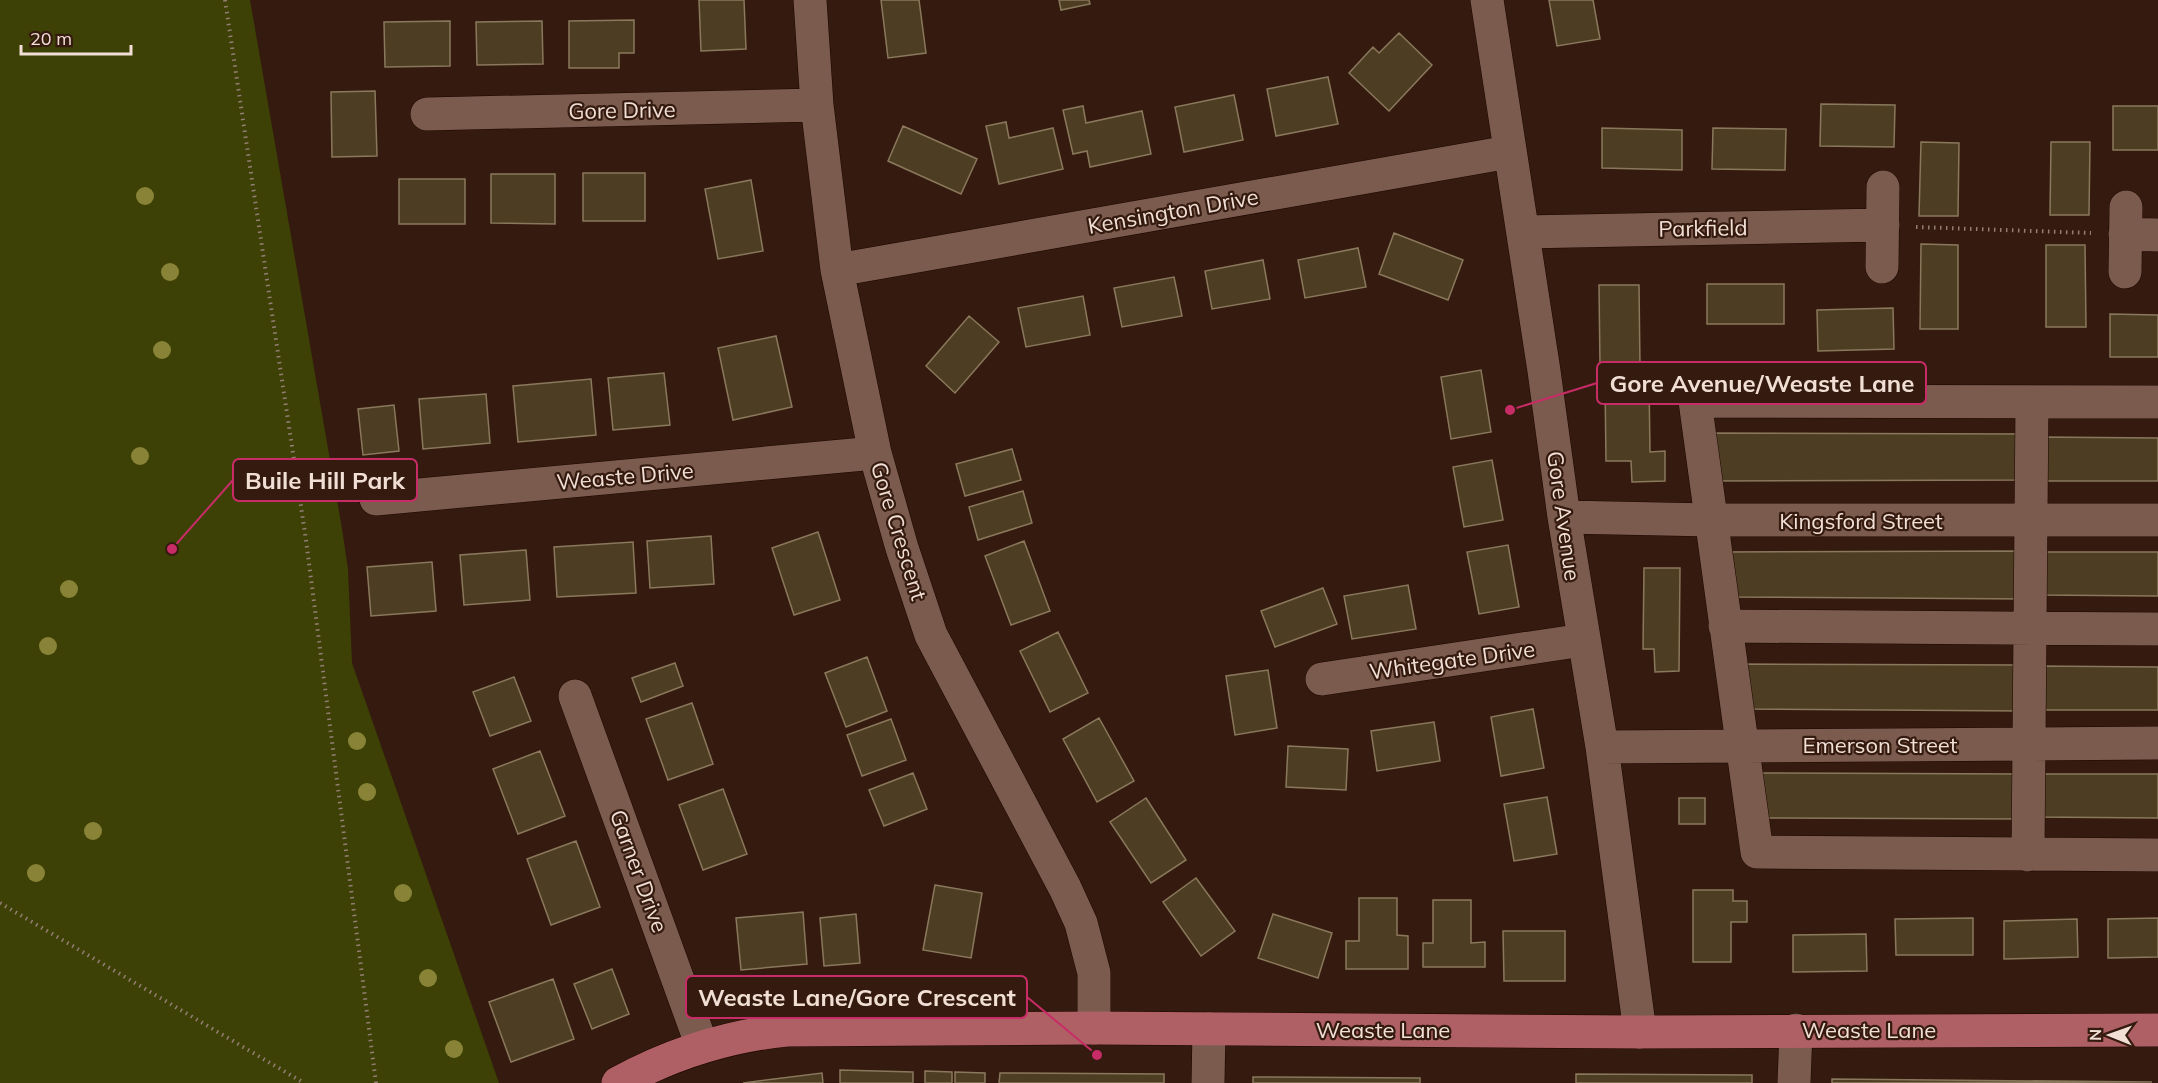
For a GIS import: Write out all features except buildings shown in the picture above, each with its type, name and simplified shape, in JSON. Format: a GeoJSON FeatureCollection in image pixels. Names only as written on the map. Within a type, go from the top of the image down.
{"type":"FeatureCollection","features":[{"type":"Feature","properties":{"kind":"main road","name":"Weaste Lane"},"geometry":{"type":"LineString","coordinates":[[618,1083],[667,1059],[702,1046],[759,1033],[787,1030],[1094,1028],[1640,1032],[2158,1030]]}},
{"type":"Feature","properties":{"kind":"street","name":"Gore Crescent"},"geometry":{"type":"LineString","coordinates":[[810,0],[817,105],[837,270],[875,453],[902,548],[931,635],[1065,888],[1081,923],[1094,973],[1094,1028]]}},
{"type":"Feature","properties":{"kind":"street","name":"Gore Avenue"},"geometry":{"type":"LineString","coordinates":[[1487,0],[1564,517],[1602,747],[1640,1032]]}},
{"type":"Feature","properties":{"kind":"street","name":"Gore Drive"},"geometry":{"type":"LineString","coordinates":[[427,114],[817,105]]}},
{"type":"Feature","properties":{"kind":"street","name":"Kensington Drive"},"geometry":{"type":"LineString","coordinates":[[837,270],[1509,152]]}},
{"type":"Feature","properties":{"kind":"street"},"geometry":{"type":"LineString","coordinates":[[1882,267],[1883,187]]}},
{"type":"Feature","properties":{"kind":"street"},"geometry":{"type":"LineString","coordinates":[[2124,272],[2125,221],[2158,235]]}},
{"type":"Feature","properties":{"kind":"street","name":"Parkfield"},"geometry":{"type":"LineString","coordinates":[[1523,232],[1882,225]]}},
{"type":"Feature","properties":{"kind":"street"},"geometry":{"type":"LineString","coordinates":[[2158,402],[1695,401],[1757,852],[2158,855]]}},
{"type":"Feature","properties":{"kind":"street"},"geometry":{"type":"LineString","coordinates":[[2028,855],[2032,403]]}},
{"type":"Feature","properties":{"kind":"street","name":"Weaste Drive"},"geometry":{"type":"LineString","coordinates":[[376,499],[875,453]]}},
{"type":"Feature","properties":{"kind":"street","name":"Kingsford Street"},"geometry":{"type":"LineString","coordinates":[[1564,517],[1711,520],[2158,520]]}},
{"type":"Feature","properties":{"kind":"street"},"geometry":{"type":"LineString","coordinates":[[1725,626],[2158,629]]}},
{"type":"Feature","properties":{"kind":"street","name":"Whitegate Drive"},"geometry":{"type":"LineString","coordinates":[[1322,679],[1583,640]]}},
{"type":"Feature","properties":{"kind":"street","name":"Garner Drive"},"geometry":{"type":"LineString","coordinates":[[575,696],[702,1046]]}},
{"type":"Feature","properties":{"kind":"street","name":"Emerson Street"},"geometry":{"type":"LineString","coordinates":[[1602,747],[2158,743]]}},
{"type":"Feature","properties":{"kind":"street"},"geometry":{"type":"LineString","coordinates":[[1208,1083],[1209,1029]]}},
{"type":"Feature","properties":{"kind":"street"},"geometry":{"type":"LineString","coordinates":[[1794,1083],[1796,1030]]}},
{"type":"Feature","properties":{"kind":"path"},"geometry":{"type":"LineString","coordinates":[[225,0],[306,540],[376,1083]]}},
{"type":"Feature","properties":{"kind":"path"},"geometry":{"type":"LineString","coordinates":[[1882,225],[2125,221]]}},
{"type":"Feature","properties":{"kind":"path"},"geometry":{"type":"LineString","coordinates":[[0,903],[304,1083]]}},
{"type":"Feature","properties":{"kind":"shaded area"},"geometry":{"type":"Polygon","coordinates":[[[0,0],[250,0],[342,529],[348,569],[352,663],[499,1083],[0,1083],[0,0]]]}},
{"type":"Feature","properties":{"kind":"place","name":"Gore Avenue/Weaste Lane"},"geometry":{"type":"Point","coordinates":[1510,410]}},
{"type":"Feature","properties":{"kind":"place","name":"Buile Hill Park"},"geometry":{"type":"Point","coordinates":[172,549]}},
{"type":"Feature","properties":{"kind":"place","name":"Weaste Lane/Gore Crescent"},"geometry":{"type":"Point","coordinates":[1097,1055]}}]}
